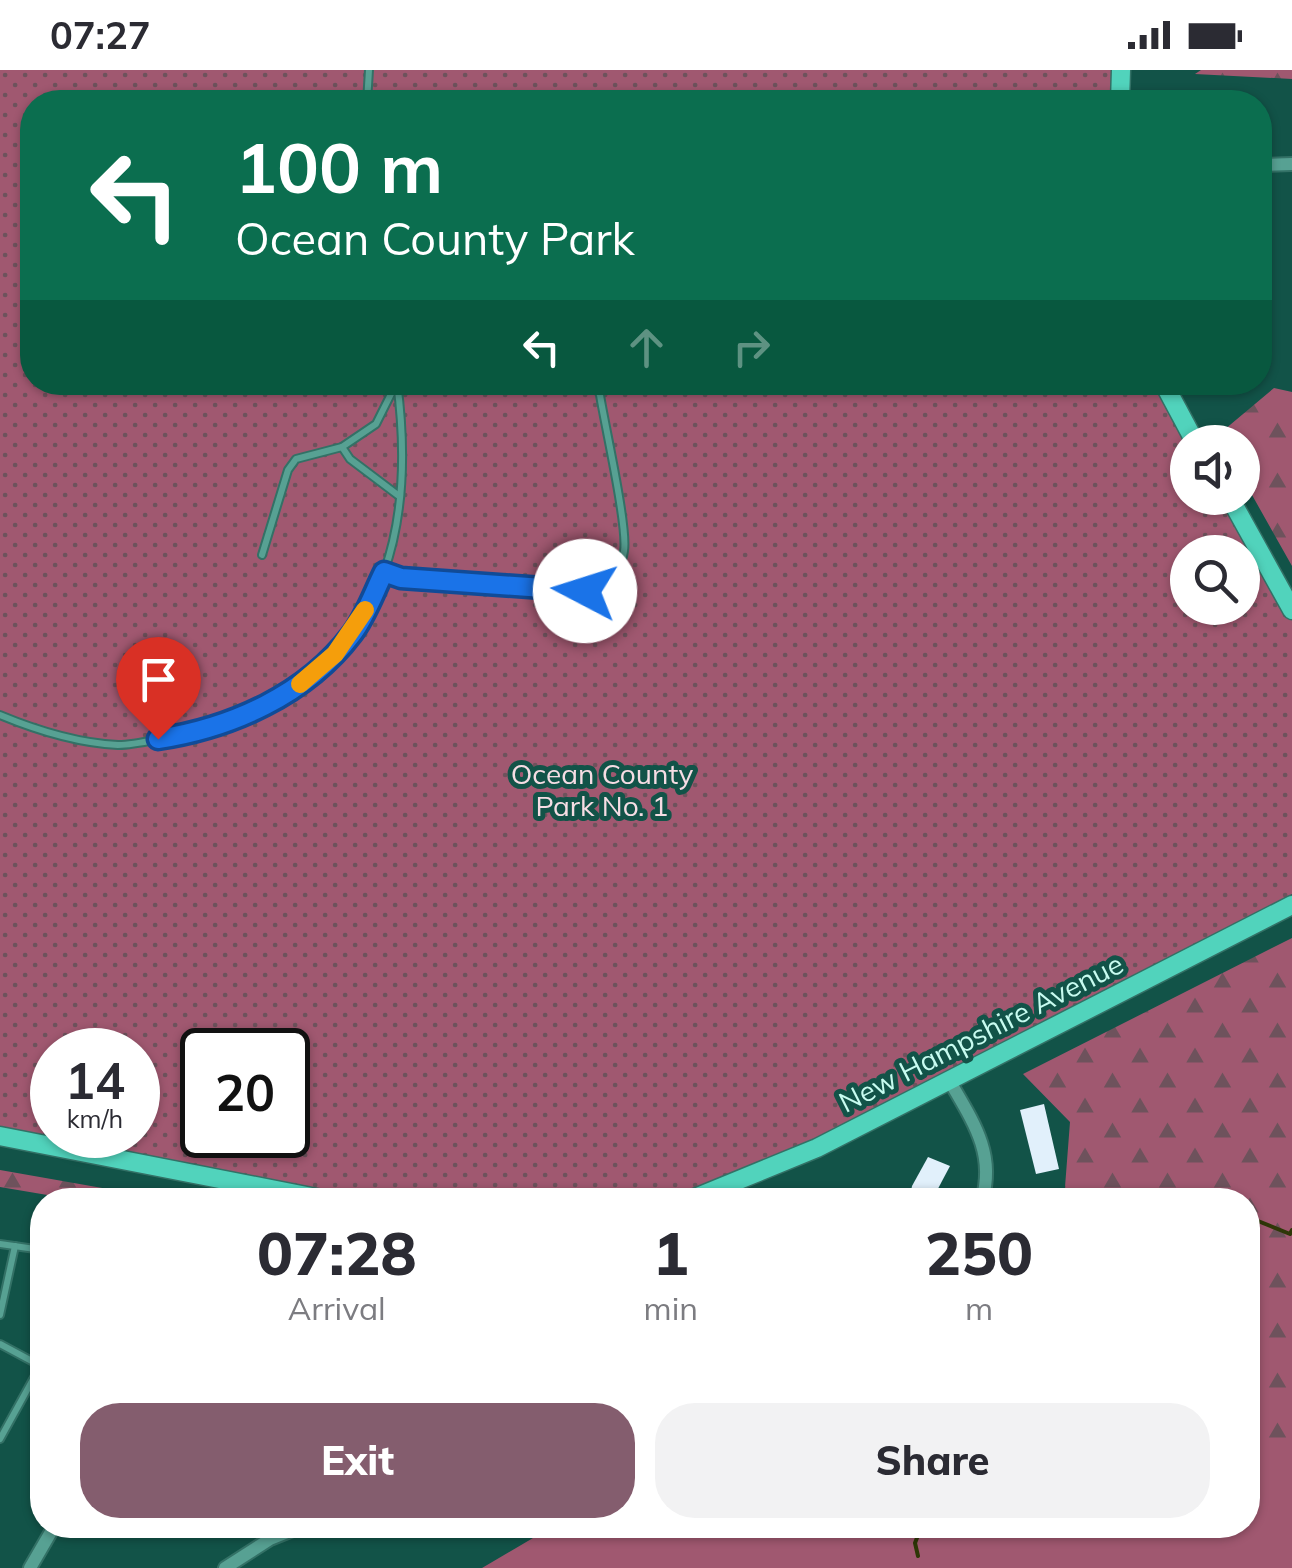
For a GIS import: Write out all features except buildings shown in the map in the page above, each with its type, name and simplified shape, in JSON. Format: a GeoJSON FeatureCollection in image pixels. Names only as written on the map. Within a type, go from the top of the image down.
{"type":"FeatureCollection","features":[{"type":"Feature","properties":{"kind":"main road"},"geometry":{"type":"LineString","coordinates":[[1170,395],[1186,425]]}},
{"type":"Feature","properties":{"kind":"main road"},"geometry":{"type":"LineString","coordinates":[[1239,515],[1292,610]]}},
{"type":"Feature","properties":{"kind":"main road","name":"New Hampshire Avenue"},"geometry":{"type":"LineString","coordinates":[[720,1188],[818,1148],[1292,904]]}},
{"type":"Feature","properties":{"kind":"main road"},"geometry":{"type":"LineString","coordinates":[[0,1136],[220,1188]]}},
{"type":"Feature","properties":{"kind":"street"},"geometry":{"type":"LineString","coordinates":[[949,1080],[982,1137],[987,1158],[983,1188]]}},
{"type":"Feature","properties":{"kind":"street"},"geometry":{"type":"LineString","coordinates":[[30,1568],[47,1538]]}},
{"type":"Feature","properties":{"kind":"street"},"geometry":{"type":"LineString","coordinates":[[226,1568],[273,1538]]}},
{"type":"Feature","properties":{"kind":"lane"},"geometry":{"type":"LineString","coordinates":[[262,554],[288,470],[296,458],[342,448],[376,424],[390,395]]}},
{"type":"Feature","properties":{"kind":"lane"},"geometry":{"type":"LineString","coordinates":[[0,715],[77,739],[121,745],[194,734],[263,707],[302,683],[355,631],[384,572],[399,496],[402,419],[399,395]]}},
{"type":"Feature","properties":{"kind":"lane"},"geometry":{"type":"LineString","coordinates":[[384,572],[401,578],[566,591],[585,591],[609,577],[625,550],[600,395]]}},
{"type":"Feature","properties":{"kind":"lane"},"geometry":{"type":"LineString","coordinates":[[342,448],[350,460],[399,496]]}},
{"type":"Feature","properties":{"kind":"lane"},"geometry":{"type":"LineString","coordinates":[[0,1244],[30,1248]]}},
{"type":"Feature","properties":{"kind":"lane"},"geometry":{"type":"LineString","coordinates":[[0,1315],[16,1246]]}},
{"type":"Feature","properties":{"kind":"lane"},"geometry":{"type":"LineString","coordinates":[[0,1344],[30,1359]]}},
{"type":"Feature","properties":{"kind":"lane"},"geometry":{"type":"LineString","coordinates":[[0,1439],[30,1386]]}},
{"type":"Feature","properties":{"kind":"green space","name":"Ocean County Park No. 1"},"geometry":{"type":"Polygon","coordinates":[[[0,70],[1121,70],[1120,90],[20,90],[20,395],[1168,395],[1181,425],[1170,425],[1170,515],[1239,515],[1249,535],[1170,535],[1170,625],[1260,625],[1260,557],[1292,620],[1292,894],[815,1141],[737,1175],[694,1188],[266,1188],[112,1158],[160,1158],[160,1028],[30,1028],[30,1142],[0,1136],[0,70]]]}},
{"type":"Feature","properties":{"kind":"green space"},"geometry":{"type":"Polygon","coordinates":[[[1201,70],[1292,70],[1292,79],[1195,74],[1201,70]]]}},
{"type":"Feature","properties":{"kind":"green space"},"geometry":{"type":"Polygon","coordinates":[[[1274,388],[1292,392],[1292,566],[1260,509],[1260,425],[1230,425],[1266,395],[1272,395],[1274,388]]]}},
{"type":"Feature","properties":{"kind":"green space"},"geometry":{"type":"Polygon","coordinates":[[[1292,938],[1292,1452],[1260,1452],[1260,1188],[1065,1188],[1070,1122],[1023,1074],[1292,938]]]}},
{"type":"Feature","properties":{"kind":"green space"},"geometry":{"type":"Polygon","coordinates":[[[0,1170],[102,1188],[30,1188],[30,1192],[0,1187],[0,1170]]]}},
{"type":"Feature","properties":{"kind":"green space"},"geometry":{"type":"Polygon","coordinates":[[[1260,1452],[1292,1452],[1292,1568],[482,1568],[533,1538],[1260,1538],[1260,1452]]]}},
{"type":"Feature","properties":{"kind":"waterway"},"geometry":{"type":"LineString","coordinates":[[1260,1222],[1290,1234],[1292,1230]]}},
{"type":"Feature","properties":{"kind":"waterway"},"geometry":{"type":"LineString","coordinates":[[917,1538],[918,1556]]}},
{"type":"Feature","properties":{"kind":"slow traffic"},"geometry":{"type":"LineString","coordinates":[[300,684],[335,654],[355,631],[365,610]]}},
{"type":"Feature","properties":{"kind":"route"},"geometry":{"type":"LineString","coordinates":[[158,739],[194,734],[263,707],[302,683],[355,631],[384,572],[401,578],[585,591]]}}]}
